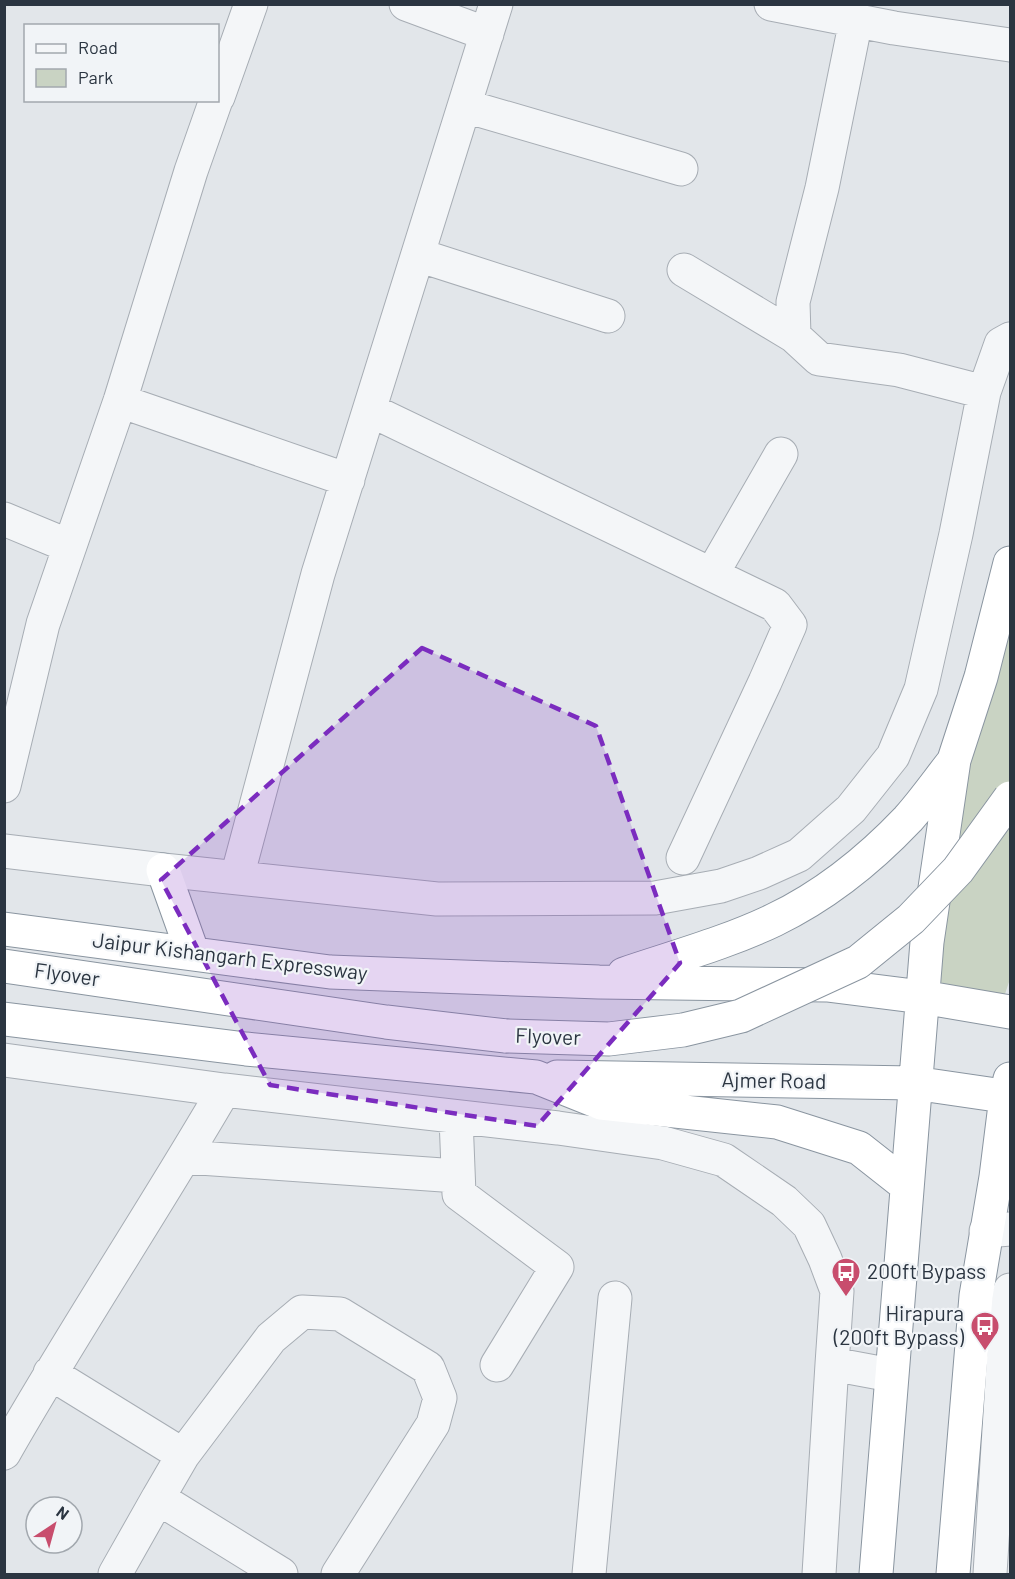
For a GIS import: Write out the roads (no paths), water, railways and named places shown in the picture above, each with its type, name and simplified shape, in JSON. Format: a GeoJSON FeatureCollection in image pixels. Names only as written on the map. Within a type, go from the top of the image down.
{"type":"FeatureCollection","features":[{"type":"Feature","properties":{"kind":"highway"},"geometry":{"type":"LineString","coordinates":[[876,1575],[927,942],[954,760],[981,677],[1011,563]]}},
{"type":"Feature","properties":{"kind":"highway"},"geometry":{"type":"LineString","coordinates":[[599,982],[712,944],[774,920],[819,894],[860,865],[908,818],[954,760]]}},
{"type":"Feature","properties":{"kind":"highway","name":"Flyover"},"geometry":{"type":"LineString","coordinates":[[4,966],[386,1022],[506,1036],[609,1039],[683,1030],[741,1016],[858,963],[911,919],[958,870],[1011,798]]}},
{"type":"Feature","properties":{"kind":"highway"},"geometry":{"type":"LineString","coordinates":[[164,870],[193,954]]}},
{"type":"Feature","properties":{"kind":"highway","name":"Jaipur Kishangarh Expressway"},"geometry":{"type":"LineString","coordinates":[[4,929],[330,972],[599,982]]}},
{"type":"Feature","properties":{"kind":"highway"},"geometry":{"type":"LineString","coordinates":[[599,982],[827,985],[1011,1012]]}},
{"type":"Feature","properties":{"kind":"highway"},"geometry":{"type":"LineString","coordinates":[[4,1020],[234,1048],[536,1077],[601,1102],[777,1122],[859,1148],[906,1185]]}},
{"type":"Feature","properties":{"kind":"highway","name":"Ajmer Road"},"geometry":{"type":"LineString","coordinates":[[536,1077],[914,1083],[1009,1091]]}},
{"type":"Feature","properties":{"kind":"highway"},"geometry":{"type":"LineString","coordinates":[[953,1575],[976,1296],[998,1230],[1009,1091]]}},
{"type":"Feature","properties":{"kind":"street"},"geometry":{"type":"LineString","coordinates":[[219,94],[252,4]]}},
{"type":"Feature","properties":{"kind":"street"},"geometry":{"type":"LineString","coordinates":[[237,877],[318,574],[492,19],[405,4]]}},
{"type":"Feature","properties":{"kind":"street"},"geometry":{"type":"LineString","coordinates":[[771,4],[856,21],[1011,45]]}},
{"type":"Feature","properties":{"kind":"street"},"geometry":{"type":"LineString","coordinates":[[794,336],[793,302],[822,188],[856,21]]}},
{"type":"Feature","properties":{"kind":"street"},"geometry":{"type":"LineString","coordinates":[[4,786],[43,624],[120,401],[191,171],[216,102]]}},
{"type":"Feature","properties":{"kind":"street"},"geometry":{"type":"LineString","coordinates":[[465,106],[681,169]]}},
{"type":"Feature","properties":{"kind":"street"},"geometry":{"type":"LineString","coordinates":[[418,255],[608,316]]}},
{"type":"Feature","properties":{"kind":"street"},"geometry":{"type":"LineString","coordinates":[[684,270],[794,336],[819,359],[899,370],[984,392]]}},
{"type":"Feature","properties":{"kind":"street"},"geometry":{"type":"LineString","coordinates":[[4,851],[437,899],[655,897],[721,886],[759,873],[799,855],[851,809],[893,756],[921,689],[956,534],[984,392],[1001,344],[1011,339]]}},
{"type":"Feature","properties":{"kind":"street"},"geometry":{"type":"LineString","coordinates":[[120,401],[348,480]]}},
{"type":"Feature","properties":{"kind":"street"},"geometry":{"type":"LineString","coordinates":[[370,410],[775,605],[790,625],[683,858]]}},
{"type":"Feature","properties":{"kind":"street"},"geometry":{"type":"LineString","coordinates":[[712,574],[781,454]]}},
{"type":"Feature","properties":{"kind":"street"},"geometry":{"type":"LineString","coordinates":[[4,519],[69,546]]}},
{"type":"Feature","properties":{"kind":"street"},"geometry":{"type":"LineString","coordinates":[[4,1060],[224,1090],[558,1128],[663,1143],[724,1160],[758,1181],[784,1201],[809,1225],[837,1291],[819,1575]]}},
{"type":"Feature","properties":{"kind":"street"},"geometry":{"type":"LineString","coordinates":[[4,1453],[50,1373],[185,1157],[224,1090]]}},
{"type":"Feature","properties":{"kind":"street"},"geometry":{"type":"LineString","coordinates":[[456,1118],[459,1194],[557,1267],[496,1365]]}},
{"type":"Feature","properties":{"kind":"street"},"geometry":{"type":"LineString","coordinates":[[185,1157],[457,1176]]}},
{"type":"Feature","properties":{"kind":"street"},"geometry":{"type":"LineString","coordinates":[[990,1575],[1007,1302],[1011,1290]]}},
{"type":"Feature","properties":{"kind":"street"},"geometry":{"type":"LineString","coordinates":[[589,1575],[615,1298]]}},
{"type":"Feature","properties":{"kind":"street"},"geometry":{"type":"LineString","coordinates":[[115,1575],[183,1455],[271,1338],[302,1312],[340,1314],[428,1368],[440,1398],[433,1424],[338,1575]]}},
{"type":"Feature","properties":{"kind":"street"},"geometry":{"type":"LineString","coordinates":[[832,1364],[891,1375]]}},
{"type":"Feature","properties":{"kind":"street"},"geometry":{"type":"LineString","coordinates":[[50,1373],[183,1455]]}},
{"type":"Feature","properties":{"kind":"street"},"geometry":{"type":"LineString","coordinates":[[158,1498],[281,1575]]}},
{"type":"Feature","properties":{"kind":"place","name":"200ft Bypass"},"geometry":{"type":"Point","coordinates":[846,1298]}},
{"type":"Feature","properties":{"kind":"place","name":"Hirapura (200ft Bypass)"},"geometry":{"type":"Point","coordinates":[985,1352]}}]}
